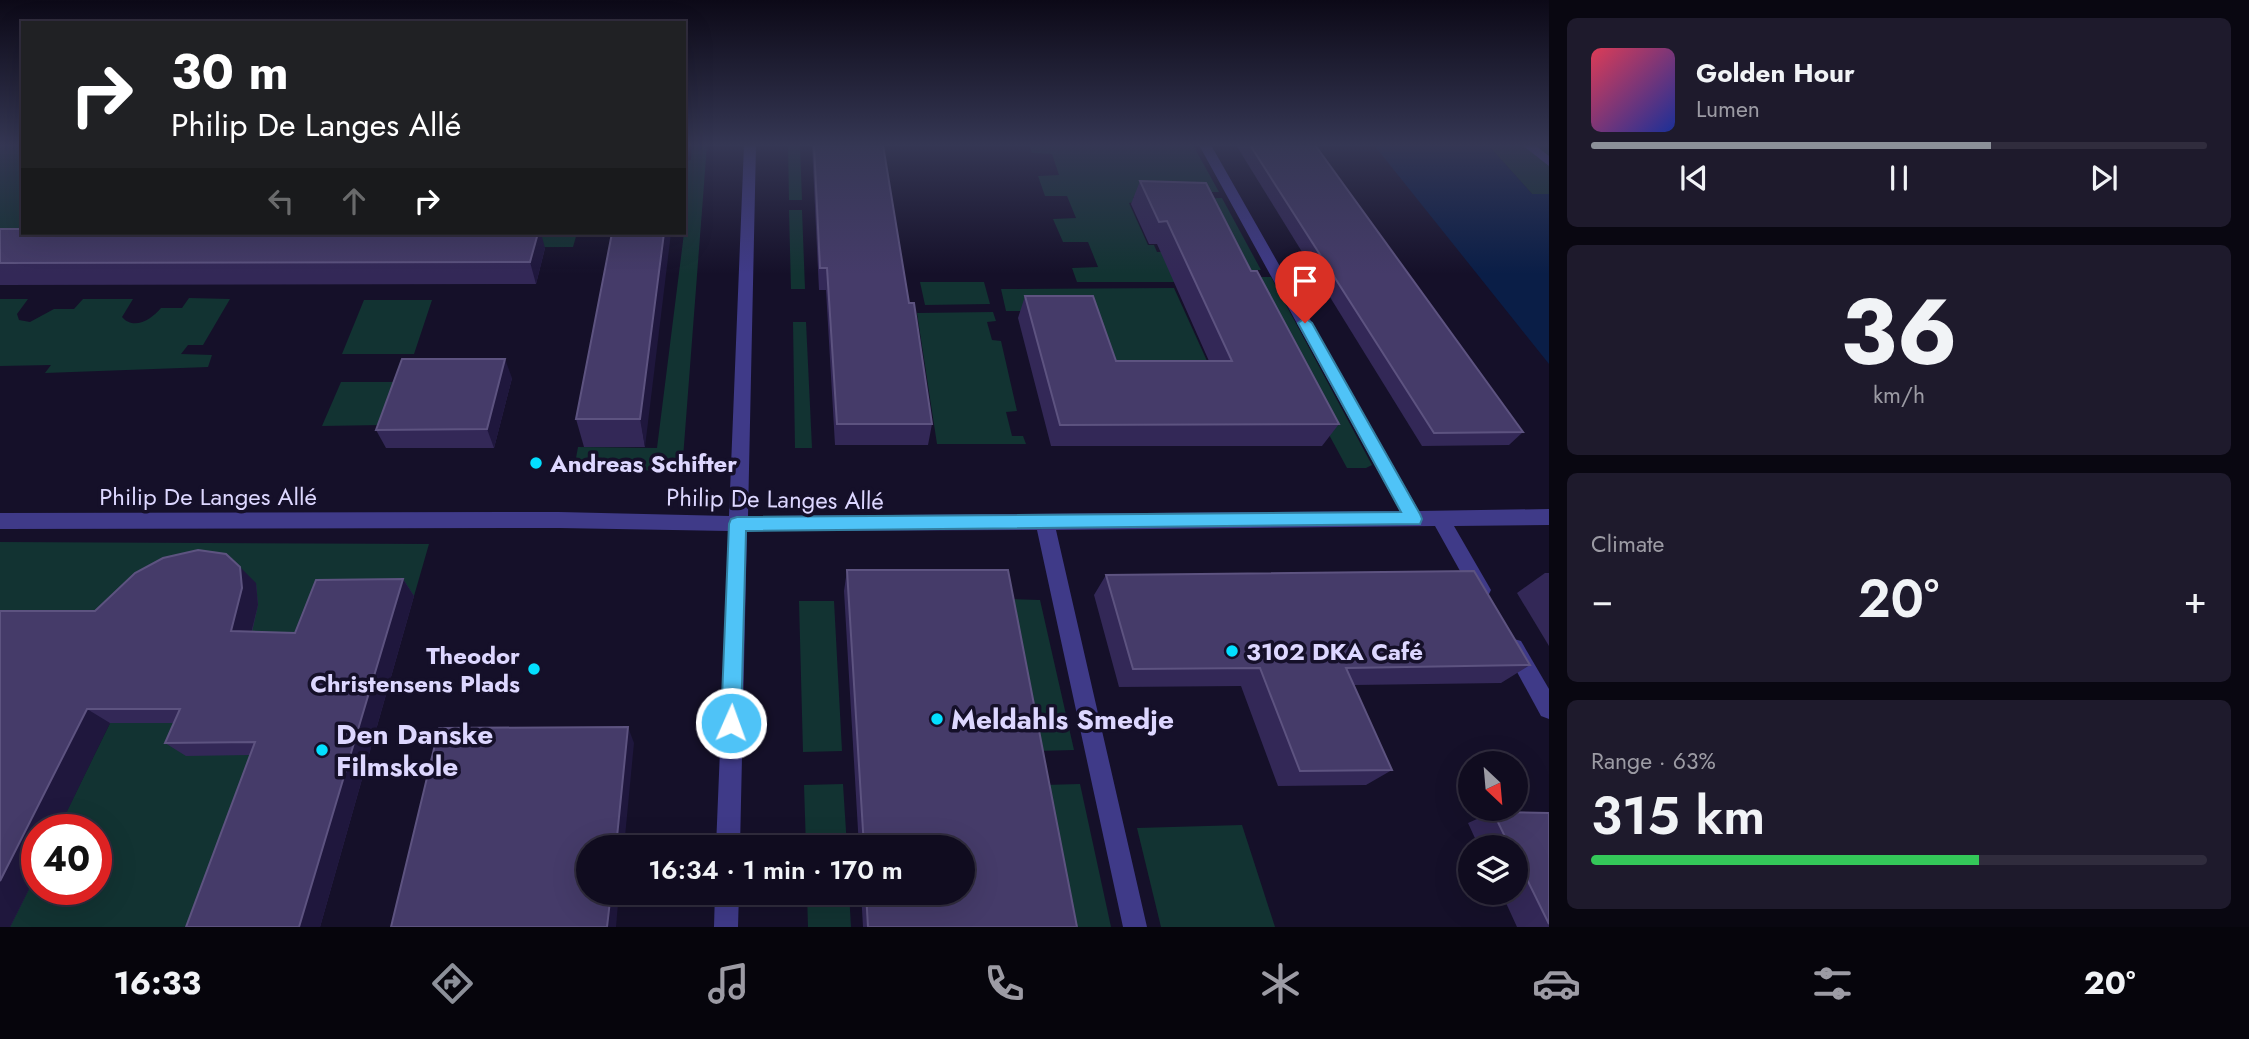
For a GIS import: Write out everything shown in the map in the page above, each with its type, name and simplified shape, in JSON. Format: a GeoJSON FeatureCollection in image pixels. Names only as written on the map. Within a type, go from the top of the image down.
{"type":"FeatureCollection","features":[{"type":"Feature","properties":{"kind":"street"},"geometry":{"type":"LineString","coordinates":[[728,835],[749,188]]}},
{"type":"Feature","properties":{"kind":"street"},"geometry":{"type":"LineString","coordinates":[[1229,188],[1414,519]]}},
{"type":"Feature","properties":{"kind":"street","name":"Philip De Langes Allé"},"geometry":{"type":"LineString","coordinates":[[0,521],[559,520],[737,524],[1549,517]]}},
{"type":"Feature","properties":{"kind":"street"},"geometry":{"type":"LineString","coordinates":[[1440,518],[1491,608]]}},
{"type":"Feature","properties":{"kind":"street"},"geometry":{"type":"LineString","coordinates":[[1045,523],[1135,927]]}},
{"type":"Feature","properties":{"kind":"street"},"geometry":{"type":"LineString","coordinates":[[1505,632],[1549,709]]}},
{"type":"Feature","properties":{"kind":"street"},"geometry":{"type":"LineString","coordinates":[[726,927],[727,905]]}},
{"type":"Feature","properties":{"kind":"green space"},"geometry":{"type":"Polygon","coordinates":[[[0,188],[21,188],[21,235],[576,235],[573,247],[0,250],[0,188]]]}},
{"type":"Feature","properties":{"kind":"green space"},"geometry":{"type":"Polygon","coordinates":[[[686,188],[704,188],[682,471],[574,469],[578,447],[657,448],[684,235],[686,235],[686,188]]]}},
{"type":"Feature","properties":{"kind":"green space"},"geometry":{"type":"Polygon","coordinates":[[[789,188],[802,188],[802,200],[789,200],[789,188]]]}},
{"type":"Feature","properties":{"kind":"green space"},"geometry":{"type":"Polygon","coordinates":[[[1042,188],[1217,188],[1219,192],[1160,192],[1162,197],[1133,197],[1135,202],[1129,203],[1148,245],[1154,245],[1157,252],[1187,252],[1202,282],[1077,282],[1072,268],[1098,267],[1088,242],[1063,242],[1053,219],[1076,218],[1067,196],[1045,196],[1042,188]]]}},
{"type":"Feature","properties":{"kind":"green space"},"geometry":{"type":"Polygon","coordinates":[[[1527,188],[1549,188],[1549,194],[1532,194],[1527,188]]]}},
{"type":"Feature","properties":{"kind":"green space"},"geometry":{"type":"Polygon","coordinates":[[[1222,198],[1261,270],[1208,271],[1174,199],[1222,198]]]}},
{"type":"Feature","properties":{"kind":"green space"},"geometry":{"type":"Polygon","coordinates":[[[789,210],[802,210],[805,289],[791,289],[789,210]]]}},
{"type":"Feature","properties":{"kind":"green space"},"geometry":{"type":"Polygon","coordinates":[[[1212,277],[1271,277],[1372,465],[1366,468],[1347,468],[1247,283],[1212,277]]]}},
{"type":"Feature","properties":{"kind":"green space"},"geometry":{"type":"Polygon","coordinates":[[[920,282],[984,282],[990,304],[925,305],[920,282]]]}},
{"type":"Feature","properties":{"kind":"green space"},"geometry":{"type":"Polygon","coordinates":[[[1174,288],[1217,383],[1106,383],[1083,311],[1006,311],[1001,289],[1174,288]]]}},
{"type":"Feature","properties":{"kind":"green space"},"geometry":{"type":"Polygon","coordinates":[[[189,298],[230,299],[203,345],[188,345],[181,354],[212,355],[208,367],[45,373],[51,365],[0,366],[0,299],[28,299],[17,314],[19,320],[30,322],[54,309],[74,309],[83,299],[133,299],[122,317],[137,323],[153,316],[161,308],[182,308],[189,298]]]}},
{"type":"Feature","properties":{"kind":"green space"},"geometry":{"type":"Polygon","coordinates":[[[364,300],[432,300],[414,354],[342,354],[364,300]]]}},
{"type":"Feature","properties":{"kind":"green space"},"geometry":{"type":"Polygon","coordinates":[[[993,312],[996,321],[987,322],[992,340],[1001,341],[1017,411],[1006,412],[1012,436],[1023,436],[1026,444],[937,444],[917,313],[993,312]]]}},
{"type":"Feature","properties":{"kind":"green space"},"geometry":{"type":"Polygon","coordinates":[[[793,322],[806,322],[812,448],[795,448],[793,322]]]}},
{"type":"Feature","properties":{"kind":"green space"},"geometry":{"type":"Polygon","coordinates":[[[341,382],[398,382],[382,425],[322,426],[341,382]]]}},
{"type":"Feature","properties":{"kind":"green space"},"geometry":{"type":"Polygon","coordinates":[[[0,542],[429,544],[414,596],[310,649],[130,610],[0,627],[0,542]]]}},
{"type":"Feature","properties":{"kind":"green space"},"geometry":{"type":"Polygon","coordinates":[[[1012,599],[1040,600],[1074,750],[1038,751],[1012,599]]]}},
{"type":"Feature","properties":{"kind":"green space"},"geometry":{"type":"Polygon","coordinates":[[[799,601],[834,601],[842,751],[803,752],[799,601]]]}},
{"type":"Feature","properties":{"kind":"green space"},"geometry":{"type":"Polygon","coordinates":[[[285,719],[211,927],[10,927],[21,905],[112,905],[112,814],[65,814],[110,723],[285,719]]]}},
{"type":"Feature","properties":{"kind":"green space"},"geometry":{"type":"Polygon","coordinates":[[[843,784],[846,835],[806,835],[804,785],[843,784]]]}},
{"type":"Feature","properties":{"kind":"green space"},"geometry":{"type":"Polygon","coordinates":[[[1080,784],[1111,927],[1069,927],[1044,785],[1080,784]]]}},
{"type":"Feature","properties":{"kind":"green space"},"geometry":{"type":"Polygon","coordinates":[[[1242,825],[1275,927],[1161,927],[1137,828],[1242,825]]]}},
{"type":"Feature","properties":{"kind":"green space"},"geometry":{"type":"Polygon","coordinates":[[[807,905],[850,905],[851,927],[808,927],[807,905]]]}},
{"type":"Feature","properties":{"kind":"water"},"geometry":{"type":"Polygon","coordinates":[[[1409,188],[1527,188],[1532,194],[1549,194],[1549,364],[1409,188]]]}},
{"type":"Feature","properties":{"kind":"building"},"geometry":{"type":"Polygon","coordinates":[[[816,188],[890,188],[909,303],[914,303],[932,424],[837,424],[827,268],[820,268],[816,188]]]}},
{"type":"Feature","properties":{"kind":"building"},"geometry":{"type":"Polygon","coordinates":[[[1143,188],[1209,188],[1251,271],[1257,271],[1339,424],[1060,425],[1025,296],[1093,296],[1116,361],[1232,361],[1167,221],[1159,222],[1143,188]]]}},
{"type":"Feature","properties":{"kind":"building"},"geometry":{"type":"Polygon","coordinates":[[[1278,188],[1346,188],[1523,432],[1434,433],[1278,188]]]}},
{"type":"Feature","properties":{"kind":"building"},"geometry":{"type":"Polygon","coordinates":[[[0,229],[21,229],[21,235],[537,235],[530,262],[0,263],[0,229]]]}},
{"type":"Feature","properties":{"kind":"building"},"geometry":{"type":"Polygon","coordinates":[[[612,235],[664,235],[640,419],[576,419],[612,235]]]}},
{"type":"Feature","properties":{"kind":"building"},"geometry":{"type":"Polygon","coordinates":[[[402,359],[505,359],[487,429],[376,430],[402,359]]]}},
{"type":"Feature","properties":{"kind":"building","name":"Den Danske Filmskole"},"geometry":{"type":"Polygon","coordinates":[[[198,550],[226,554],[240,567],[242,588],[231,631],[295,633],[316,580],[403,579],[299,927],[186,927],[255,742],[165,743],[180,709],[87,709],[34,814],[21,814],[21,839],[0,881],[0,611],[95,611],[135,573],[163,558],[198,550]]]}},
{"type":"Feature","properties":{"kind":"building","name":"Meldahls Smedje"},"geometry":{"type":"Polygon","coordinates":[[[847,570],[1008,570],[1077,927],[868,927],[867,905],[975,905],[975,835],[863,835],[847,570]]]}},
{"type":"Feature","properties":{"kind":"building"},"geometry":{"type":"Polygon","coordinates":[[[1474,571],[1530,665],[1346,668],[1392,770],[1300,771],[1260,668],[1133,669],[1106,575],[1474,571]]]}},
{"type":"Feature","properties":{"kind":"building"},"geometry":{"type":"Polygon","coordinates":[[[628,727],[617,835],[576,835],[576,905],[610,905],[607,927],[391,927],[439,728],[628,727]]]}},
{"type":"Feature","properties":{"kind":"building"},"geometry":{"type":"Polygon","coordinates":[[[1528,813],[1549,813],[1549,924],[1528,881],[1528,835],[1504,835],[1497,821],[1528,821],[1528,813]]]}},
{"type":"Feature","properties":{"kind":"place","name":"Andreas Schifter"},"geometry":{"type":"Point","coordinates":[536,463]}},
{"type":"Feature","properties":{"kind":"place","name":"3102 DKA Café"},"geometry":{"type":"Point","coordinates":[1232,651]}},
{"type":"Feature","properties":{"kind":"place","name":"Theodor Christensens Plads"},"geometry":{"type":"Point","coordinates":[534,669]}},
{"type":"Feature","properties":{"kind":"place","name":"Meldahls Smedje"},"geometry":{"type":"Point","coordinates":[937,719]}},
{"type":"Feature","properties":{"kind":"place","name":"Den Danske Filmskole"},"geometry":{"type":"Point","coordinates":[322,750]}},
{"type":"Feature","properties":{"kind":"route"},"geometry":{"type":"LineString","coordinates":[[731,723],[737,524],[1414,519],[1305,323]]}}]}
